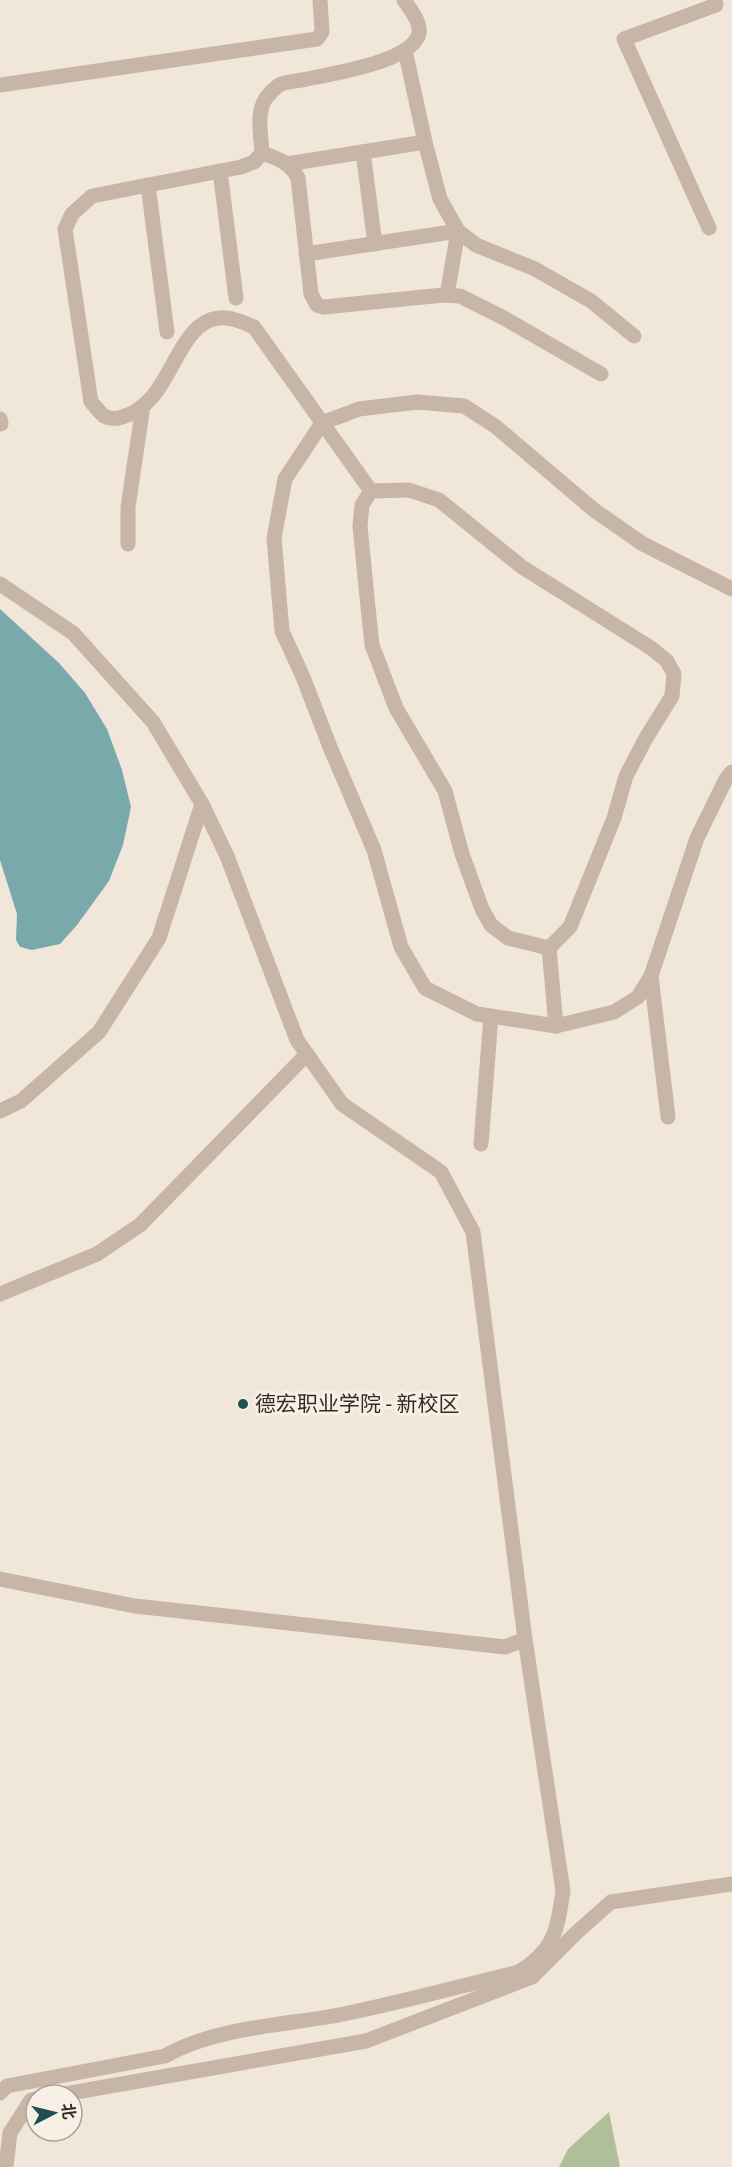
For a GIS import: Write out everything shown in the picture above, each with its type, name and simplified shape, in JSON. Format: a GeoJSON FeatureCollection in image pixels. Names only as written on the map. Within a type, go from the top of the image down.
{"type":"FeatureCollection","features":[{"type":"Feature","properties":{"kind":"street"},"geometry":{"type":"LineString","coordinates":[[0,85],[317,39],[322,32],[320,0]]}},
{"type":"Feature","properties":{"kind":"street"},"geometry":{"type":"LineString","coordinates":[[371,491],[254,327],[230,317],[209,320],[192,334],[155,395],[135,414],[116,419],[104,416],[92,402],[65,229],[72,214],[92,196],[220,171],[254,162],[262,153],[260,119],[265,100],[280,84],[366,66],[389,59],[405,50],[419,34],[418,22],[404,0]]}},
{"type":"Feature","properties":{"kind":"street"},"geometry":{"type":"LineString","coordinates":[[709,228],[624,39],[716,5],[715,0]]}},
{"type":"Feature","properties":{"kind":"street"},"geometry":{"type":"LineString","coordinates":[[405,50],[440,199],[458,231],[476,245],[535,269],[591,301],[634,336]]}},
{"type":"Feature","properties":{"kind":"street"},"geometry":{"type":"LineString","coordinates":[[286,164],[425,142]]}},
{"type":"Feature","properties":{"kind":"street"},"geometry":{"type":"LineString","coordinates":[[363,152],[375,244]]}},
{"type":"Feature","properties":{"kind":"street"},"geometry":{"type":"LineString","coordinates":[[262,153],[282,160],[298,178],[311,294],[317,305],[447,295],[460,296],[502,317],[601,374]]}},
{"type":"Feature","properties":{"kind":"street"},"geometry":{"type":"LineString","coordinates":[[220,171],[236,298]]}},
{"type":"Feature","properties":{"kind":"street"},"geometry":{"type":"LineString","coordinates":[[148,185],[167,332]]}},
{"type":"Feature","properties":{"kind":"street"},"geometry":{"type":"LineString","coordinates":[[306,254],[458,231]]}},
{"type":"Feature","properties":{"kind":"street"},"geometry":{"type":"LineString","coordinates":[[447,295],[458,231]]}},
{"type":"Feature","properties":{"kind":"street"},"geometry":{"type":"LineString","coordinates":[[732,589],[643,544],[594,510],[495,426],[464,406],[417,402],[359,409],[322,423],[285,479],[274,537],[282,631],[374,850],[401,947],[425,988],[477,1014],[556,1026],[614,1012],[638,997],[651,976],[697,838],[726,779],[732,772]]}},
{"type":"Feature","properties":{"kind":"street"},"geometry":{"type":"LineString","coordinates":[[128,544],[128,507],[143,406]]}},
{"type":"Feature","properties":{"kind":"street"},"geometry":{"type":"LineString","coordinates":[[0,419],[1,424]]}},
{"type":"Feature","properties":{"kind":"street"},"geometry":{"type":"LineString","coordinates":[[371,491],[409,490],[439,500],[522,567],[651,648],[667,661],[674,674],[672,696],[626,776],[614,818],[570,927],[549,948]]}},
{"type":"Feature","properties":{"kind":"street"},"geometry":{"type":"LineString","coordinates":[[371,491],[362,505],[360,526],[372,645],[396,708],[445,790],[462,854],[482,909],[491,925],[508,938],[549,948]]}},
{"type":"Feature","properties":{"kind":"street"},"geometry":{"type":"LineString","coordinates":[[0,584],[73,633],[153,722],[202,804],[227,856],[297,1040],[342,1104],[441,1172],[473,1232],[525,1639],[563,1891],[556,1931],[537,1961],[519,1972],[344,2014],[232,2033],[178,2049],[165,2056],[7,2086],[0,2092]]}},
{"type":"Feature","properties":{"kind":"street"},"geometry":{"type":"LineString","coordinates":[[0,1111],[21,1101],[99,1032],[159,939],[202,804]]}},
{"type":"Feature","properties":{"kind":"street"},"geometry":{"type":"LineString","coordinates":[[549,948],[556,1026]]}},
{"type":"Feature","properties":{"kind":"street"},"geometry":{"type":"LineString","coordinates":[[651,976],[668,1117]]}},
{"type":"Feature","properties":{"kind":"street"},"geometry":{"type":"LineString","coordinates":[[481,1144],[491,1016]]}},
{"type":"Feature","properties":{"kind":"street"},"geometry":{"type":"LineString","coordinates":[[0,1294],[97,1254],[140,1225],[307,1054]]}},
{"type":"Feature","properties":{"kind":"street"},"geometry":{"type":"LineString","coordinates":[[0,1579],[147,1607],[505,1647],[525,1639]]}},
{"type":"Feature","properties":{"kind":"street"},"geometry":{"type":"LineString","coordinates":[[84,2091],[366,2041],[532,1977],[611,1902],[732,1884]]}},
{"type":"Feature","properties":{"kind":"street"},"geometry":{"type":"LineString","coordinates":[[6,2167],[10,2133],[24,2111]]}},
{"type":"Feature","properties":{"kind":"green space"},"geometry":{"type":"Polygon","coordinates":[[[609,2112],[620,2167],[559,2167],[568,2149],[609,2112]]]}},
{"type":"Feature","properties":{"kind":"water"},"geometry":{"type":"Polygon","coordinates":[[[0,609],[59,663],[85,693],[107,729],[122,770],[131,807],[123,845],[109,881],[60,944],[32,950],[20,947],[16,940],[17,914],[0,860],[0,609]]]}},
{"type":"Feature","properties":{"kind":"place","name":"德宏职业学院 - 新校区"},"geometry":{"type":"Point","coordinates":[243,1404]}}]}
